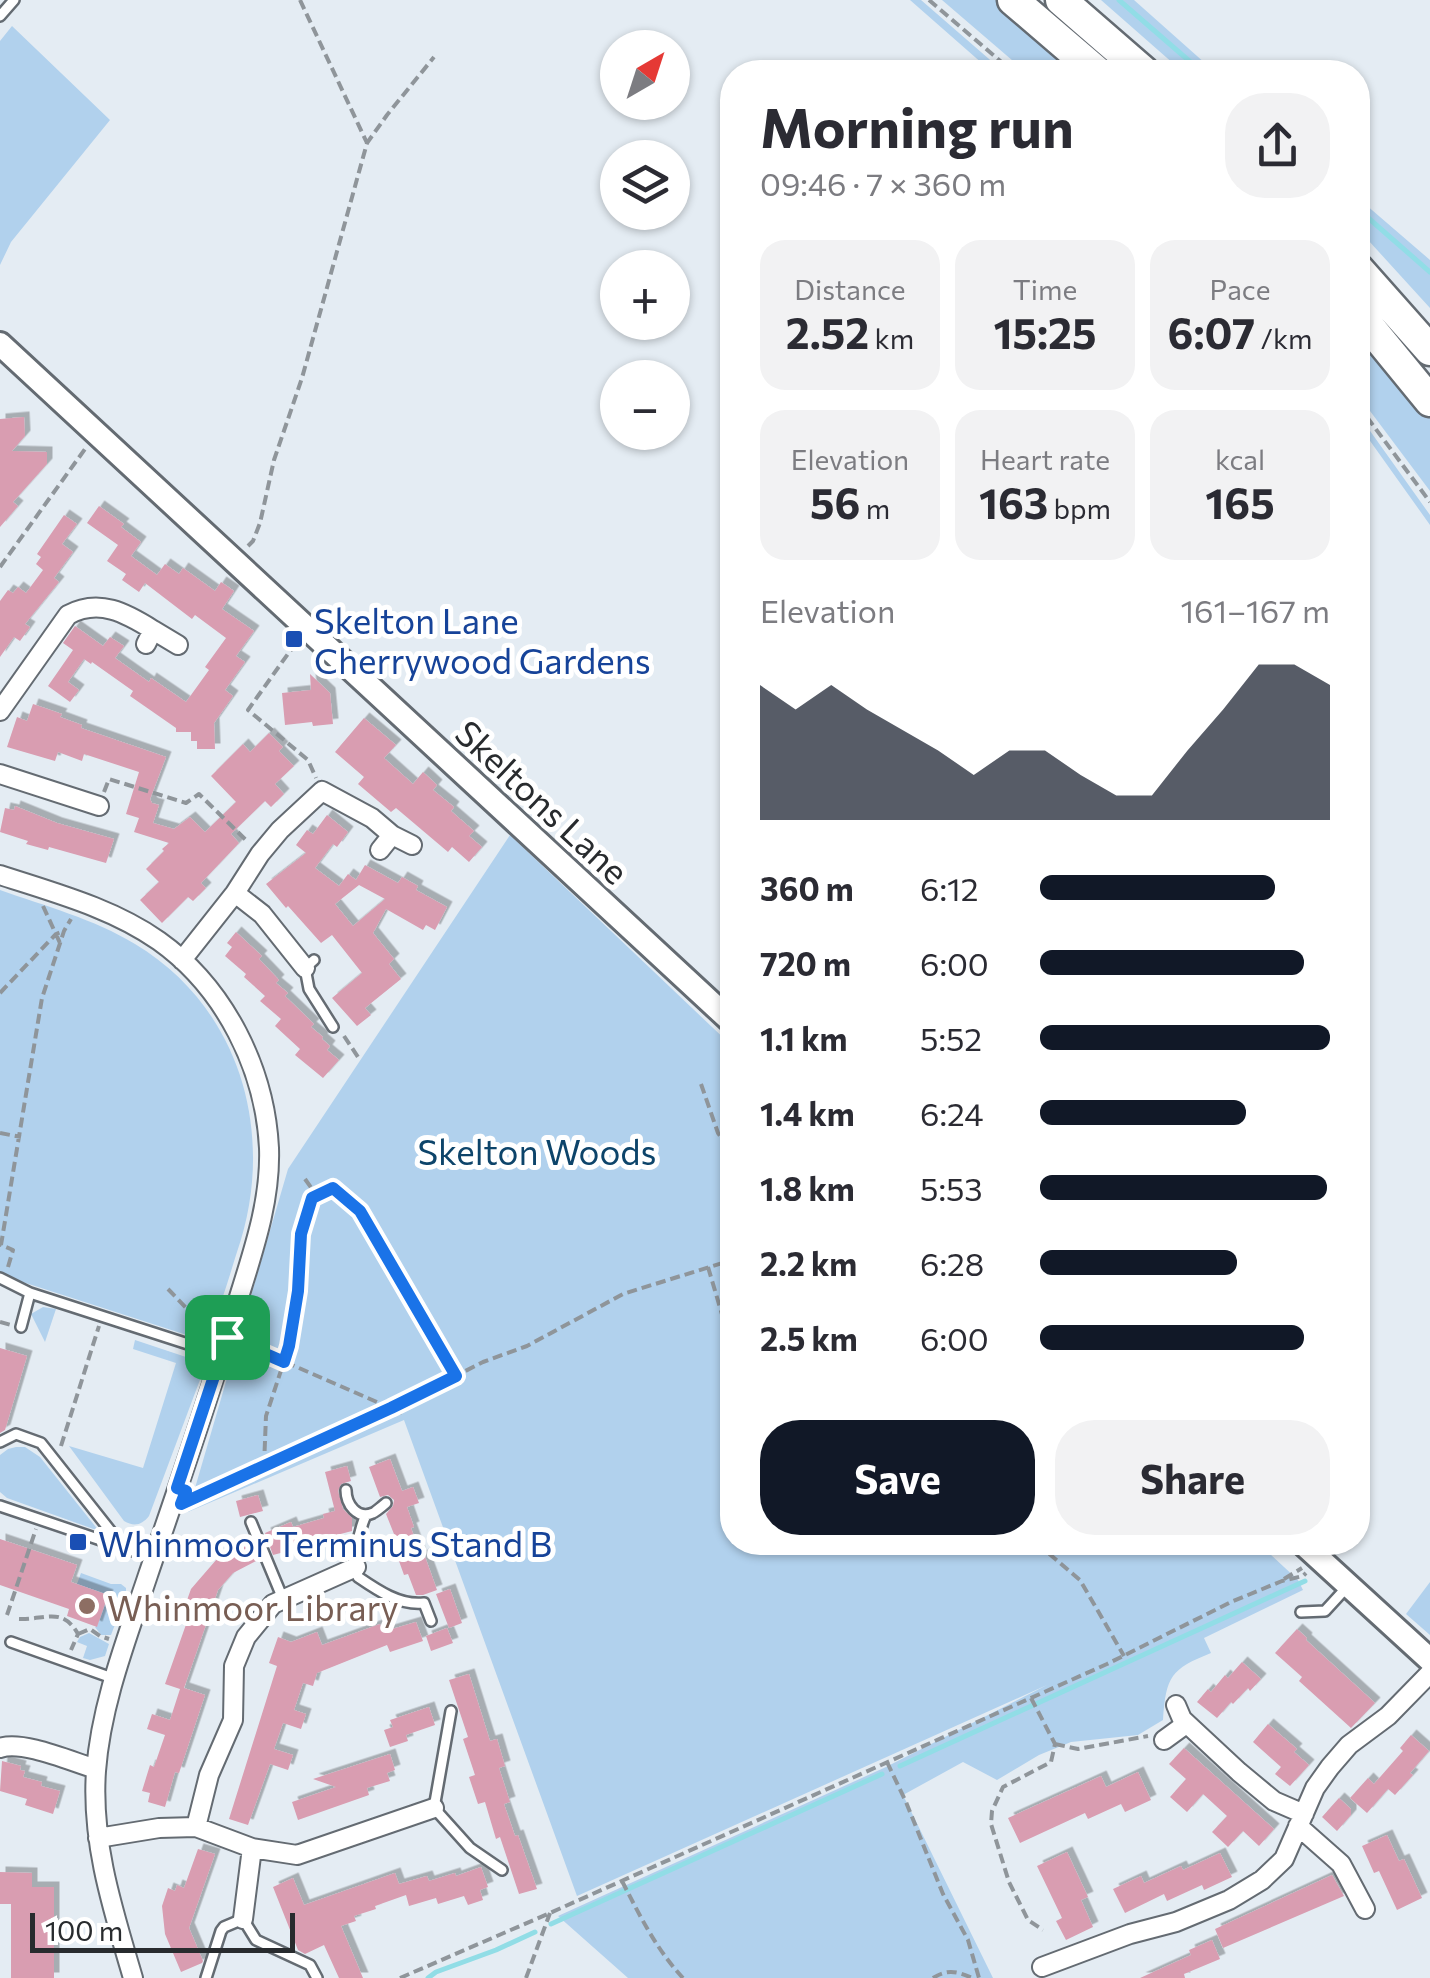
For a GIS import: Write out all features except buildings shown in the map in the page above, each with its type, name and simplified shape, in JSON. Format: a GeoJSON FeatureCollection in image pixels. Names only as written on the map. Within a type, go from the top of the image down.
{"type":"FeatureCollection","features":[{"type":"Feature","properties":{"kind":"highway"},"geometry":{"type":"LineString","coordinates":[[1013,0],[1083,60]]}},
{"type":"Feature","properties":{"kind":"highway"},"geometry":{"type":"LineString","coordinates":[[1061,0],[1130,60]]}},
{"type":"Feature","properties":{"kind":"highway"},"geometry":{"type":"LineString","coordinates":[[1370,282],[1430,350]]}},
{"type":"Feature","properties":{"kind":"highway"},"geometry":{"type":"LineString","coordinates":[[1370,328],[1430,401]]}},
{"type":"Feature","properties":{"kind":"street","name":"Skeltons Lane"},"geometry":{"type":"LineString","coordinates":[[0,344],[720,1011]]}},
{"type":"Feature","properties":{"kind":"street"},"geometry":{"type":"LineString","coordinates":[[0,711],[68,616],[78,610],[90,606],[120,611],[149,637],[178,645]]}},
{"type":"Feature","properties":{"kind":"street"},"geometry":{"type":"LineString","coordinates":[[0,774],[99,806]]}},
{"type":"Feature","properties":{"kind":"street"},"geometry":{"type":"LineString","coordinates":[[182,960],[236,893],[260,854],[322,791],[372,818],[386,842],[412,845]]}},
{"type":"Feature","properties":{"kind":"street"},"geometry":{"type":"LineString","coordinates":[[0,875],[112,914],[182,960],[216,998],[245,1048],[257,1076],[267,1130],[268,1178],[257,1240],[105,1712],[96,1770],[98,1838],[105,1881],[132,1978]]}},
{"type":"Feature","properties":{"kind":"street"},"geometry":{"type":"LineString","coordinates":[[236,893],[310,964]]}},
{"type":"Feature","properties":{"kind":"street"},"geometry":{"type":"LineString","coordinates":[[1316,1555],[1430,1660]]}},
{"type":"Feature","properties":{"kind":"street"},"geometry":{"type":"LineString","coordinates":[[196,1827],[210,1774],[233,1720],[234,1666],[246,1637],[273,1604],[356,1567]]}},
{"type":"Feature","properties":{"kind":"street"},"geometry":{"type":"LineString","coordinates":[[1042,1967],[1130,1934],[1176,1922],[1229,1900],[1262,1880],[1284,1858],[1315,1788],[1349,1744],[1388,1716],[1430,1674]]}},
{"type":"Feature","properties":{"kind":"street"},"geometry":{"type":"LineString","coordinates":[[1176,1705],[1186,1724],[1301,1820],[1341,1864],[1365,1909]]}},
{"type":"Feature","properties":{"kind":"street"},"geometry":{"type":"LineString","coordinates":[[1164,1740],[1186,1724]]}},
{"type":"Feature","properties":{"kind":"street"},"geometry":{"type":"LineString","coordinates":[[0,1748],[20,1746],[96,1770]]}},
{"type":"Feature","properties":{"kind":"street"},"geometry":{"type":"LineString","coordinates":[[98,1838],[159,1828],[196,1827],[252,1848],[297,1855],[434,1808]]}},
{"type":"Feature","properties":{"kind":"street"},"geometry":{"type":"LineString","coordinates":[[244,1920],[252,1848]]}},
{"type":"Feature","properties":{"kind":"lane"},"geometry":{"type":"LineString","coordinates":[[0,16],[14,0]]}},
{"type":"Feature","properties":{"kind":"lane"},"geometry":{"type":"LineString","coordinates":[[310,964],[310,989],[333,1027]]}},
{"type":"Feature","properties":{"kind":"lane"},"geometry":{"type":"LineString","coordinates":[[0,1278],[30,1294],[102,1317],[225,1346]]}},
{"type":"Feature","properties":{"kind":"lane"},"geometry":{"type":"LineString","coordinates":[[20,1327],[30,1294]]}},
{"type":"Feature","properties":{"kind":"lane"},"geometry":{"type":"LineString","coordinates":[[0,1442],[16,1434],[41,1443],[124,1548]]}},
{"type":"Feature","properties":{"kind":"lane"},"geometry":{"type":"LineString","coordinates":[[346,1490],[346,1499],[355,1512],[374,1513],[386,1503]]}},
{"type":"Feature","properties":{"kind":"lane"},"geometry":{"type":"LineString","coordinates":[[0,1506],[154,1558]]}},
{"type":"Feature","properties":{"kind":"lane"},"geometry":{"type":"LineString","coordinates":[[366,1515],[356,1567],[358,1576],[391,1597],[424,1603],[431,1620]]}},
{"type":"Feature","properties":{"kind":"lane"},"geometry":{"type":"LineString","coordinates":[[250,1522],[283,1599]]}},
{"type":"Feature","properties":{"kind":"lane"},"geometry":{"type":"LineString","coordinates":[[1301,1612],[1324,1610],[1349,1585]]}},
{"type":"Feature","properties":{"kind":"lane"},"geometry":{"type":"LineString","coordinates":[[11,1642],[115,1679]]}},
{"type":"Feature","properties":{"kind":"lane"},"geometry":{"type":"LineString","coordinates":[[451,1711],[434,1808],[470,1848],[502,1870]]}},
{"type":"Feature","properties":{"kind":"lane"},"geometry":{"type":"LineString","coordinates":[[206,1978],[221,1931],[244,1920],[256,1940],[310,1965],[317,1978]]}},
{"type":"Feature","properties":{"kind":"path"},"geometry":{"type":"LineString","coordinates":[[300,0],[368,144]]}},
{"type":"Feature","properties":{"kind":"path"},"geometry":{"type":"LineString","coordinates":[[929,0],[999,60]]}},
{"type":"Feature","properties":{"kind":"path"},"geometry":{"type":"LineString","coordinates":[[234,561],[253,541],[260,523],[274,460],[302,378],[368,144],[434,57]]}},
{"type":"Feature","properties":{"kind":"path"},"geometry":{"type":"LineString","coordinates":[[1370,421],[1430,502]]}},
{"type":"Feature","properties":{"kind":"path"},"geometry":{"type":"LineString","coordinates":[[0,567],[96,433]]}},
{"type":"Feature","properties":{"kind":"path"},"geometry":{"type":"LineString","coordinates":[[303,626],[298,632],[306,638],[290,651],[248,710],[308,760],[322,791]]}},
{"type":"Feature","properties":{"kind":"path"},"geometry":{"type":"LineString","coordinates":[[99,806],[109,779],[186,804],[199,794],[260,854]]}},
{"type":"Feature","properties":{"kind":"path"},"geometry":{"type":"LineString","coordinates":[[34,886],[60,943]]}},
{"type":"Feature","properties":{"kind":"path"},"geometry":{"type":"LineString","coordinates":[[12,1250],[2,1245],[42,998],[64,931],[80,902]]}},
{"type":"Feature","properties":{"kind":"path"},"geometry":{"type":"LineString","coordinates":[[0,994],[56,934],[64,931]]}},
{"type":"Feature","properties":{"kind":"path"},"geometry":{"type":"LineString","coordinates":[[333,1027],[360,1060]]}},
{"type":"Feature","properties":{"kind":"path"},"geometry":{"type":"LineString","coordinates":[[701,1084],[720,1136]]}},
{"type":"Feature","properties":{"kind":"path"},"geometry":{"type":"LineString","coordinates":[[0,1133],[21,1137]]}},
{"type":"Feature","properties":{"kind":"path"},"geometry":{"type":"LineString","coordinates":[[305,1179],[317,1196]]}},
{"type":"Feature","properties":{"kind":"path"},"geometry":{"type":"LineString","coordinates":[[264,1466],[266,1416],[289,1346],[298,1291],[301,1234],[312,1198],[333,1188],[360,1211],[456,1376]]}},
{"type":"Feature","properties":{"kind":"path"},"geometry":{"type":"LineString","coordinates":[[177,1488],[186,1491],[181,1504],[483,1362],[527,1346],[623,1294],[720,1264]]}},
{"type":"Feature","properties":{"kind":"path"},"geometry":{"type":"LineString","coordinates":[[708,1267],[720,1308]]}},
{"type":"Feature","properties":{"kind":"path"},"geometry":{"type":"LineString","coordinates":[[168,1289],[225,1346],[284,1362],[402,1413]]}},
{"type":"Feature","properties":{"kind":"path"},"geometry":{"type":"LineString","coordinates":[[56,1462],[102,1317]]}},
{"type":"Feature","properties":{"kind":"path"},"geometry":{"type":"LineString","coordinates":[[56,1438],[66,1433]]}},
{"type":"Feature","properties":{"kind":"path"},"geometry":{"type":"LineString","coordinates":[[7,1615],[39,1520]]}},
{"type":"Feature","properties":{"kind":"path"},"geometry":{"type":"LineString","coordinates":[[1051,1555],[1080,1580],[1124,1656]]}},
{"type":"Feature","properties":{"kind":"path"},"geometry":{"type":"LineString","coordinates":[[400,1978],[1124,1656],[1231,1602],[1303,1576],[1309,1555]]}},
{"type":"Feature","properties":{"kind":"path"},"geometry":{"type":"LineString","coordinates":[[64,1618],[67,1610]]}},
{"type":"Feature","properties":{"kind":"path"},"geometry":{"type":"LineString","coordinates":[[19,1619],[58,1616],[75,1627],[78,1634]]}},
{"type":"Feature","properties":{"kind":"path"},"geometry":{"type":"LineString","coordinates":[[66,1663],[78,1634],[92,1627],[100,1636],[125,1645]]}},
{"type":"Feature","properties":{"kind":"path"},"geometry":{"type":"LineString","coordinates":[[1031,1698],[1055,1744],[1051,1762],[1003,1787],[992,1811],[991,1824],[1009,1882],[1028,1920],[1043,1930]]}},
{"type":"Feature","properties":{"kind":"path"},"geometry":{"type":"LineString","coordinates":[[1055,1744],[1078,1750],[1144,1735],[1164,1740]]}},
{"type":"Feature","properties":{"kind":"path"},"geometry":{"type":"LineString","coordinates":[[887,1762],[943,1894],[968,1940],[979,1978]]}},
{"type":"Feature","properties":{"kind":"path"},"geometry":{"type":"LineString","coordinates":[[622,1881],[665,1959],[683,1978]]}},
{"type":"Feature","properties":{"kind":"path"},"geometry":{"type":"LineString","coordinates":[[526,1978],[550,1914]]}},
{"type":"Feature","properties":{"kind":"path"},"geometry":{"type":"LineString","coordinates":[[933,1978],[942,1972],[958,1971],[972,1978]]}},
{"type":"Feature","properties":{"kind":"green space"},"geometry":{"type":"Polygon","coordinates":[[[910,0],[921,0],[990,60],[978,60],[910,0]]]}},
{"type":"Feature","properties":{"kind":"green space"},"geometry":{"type":"Polygon","coordinates":[[[942,0],[997,0],[1066,60],[1012,60],[942,0]]]}},
{"type":"Feature","properties":{"kind":"green space"},"geometry":{"type":"Polygon","coordinates":[[[1101,0],[1134,0],[1202,60],[1169,60],[1101,0]]]}},
{"type":"Feature","properties":{"kind":"green space"},"geometry":{"type":"Polygon","coordinates":[[[12,26],[110,120],[11,242],[0,265],[0,41],[12,26]]]}},
{"type":"Feature","properties":{"kind":"green space"},"geometry":{"type":"Polygon","coordinates":[[[1370,208],[1430,260],[1430,308],[1370,242],[1370,208]]]}},
{"type":"Feature","properties":{"kind":"green space"},"geometry":{"type":"Polygon","coordinates":[[[1370,344],[1430,417],[1430,491],[1370,411],[1370,344]]]}},
{"type":"Feature","properties":{"kind":"green space"},"geometry":{"type":"Polygon","coordinates":[[[1370,431],[1430,515],[1430,525],[1370,441],[1370,431]]]}},
{"type":"Feature","properties":{"kind":"green space","name":"Skelton Woods"},"geometry":{"type":"Polygon","coordinates":[[[510,835],[720,1035],[720,1555],[1271,1555],[1298,1580],[1303,1590],[1204,1638],[1211,1653],[1187,1664],[1173,1676],[1166,1693],[1163,1720],[1138,1735],[1071,1742],[1039,1755],[997,1780],[963,1762],[903,1795],[993,1978],[628,1978],[558,1916],[886,1767],[1047,1685],[577,1896],[404,1420],[188,1512],[288,1169],[510,835]]]}},
{"type":"Feature","properties":{"kind":"green space"},"geometry":{"type":"Polygon","coordinates":[[[0,890],[86,920],[135,944],[172,971],[202,1003],[225,1039],[241,1079],[251,1121],[253,1164],[237,1252],[215,1316],[201,1335],[193,1337],[0,1272],[0,890]]]}},
{"type":"Feature","properties":{"kind":"green space"},"geometry":{"type":"Polygon","coordinates":[[[43,1307],[56,1309],[45,1342],[31,1314],[43,1307]]]}},
{"type":"Feature","properties":{"kind":"green space"},"geometry":{"type":"Polygon","coordinates":[[[135,1340],[192,1359],[201,1377],[149,1516],[134,1524],[124,1521],[69,1446],[143,1468],[176,1363],[133,1349],[135,1340]]]}},
{"type":"Feature","properties":{"kind":"green space"},"geometry":{"type":"Polygon","coordinates":[[[25,1447],[40,1457],[99,1531],[7,1498],[0,1492],[0,1455],[25,1447]]]}},
{"type":"Feature","properties":{"kind":"green space"},"geometry":{"type":"Polygon","coordinates":[[[81,1573],[126,1588],[111,1635],[101,1635],[95,1627],[108,1595],[77,1584],[81,1573]]]}},
{"type":"Feature","properties":{"kind":"green space"},"geometry":{"type":"Polygon","coordinates":[[[1430,1582],[1430,1635],[1406,1614],[1430,1582]]]}},
{"type":"Feature","properties":{"kind":"green space"},"geometry":{"type":"Polygon","coordinates":[[[89,1633],[109,1644],[105,1656],[83,1658],[87,1646],[77,1642],[89,1633]]]}},
{"type":"Feature","properties":{"kind":"waterway"},"geometry":{"type":"LineString","coordinates":[[1119,0],[1188,60]]}},
{"type":"Feature","properties":{"kind":"waterway"},"geometry":{"type":"LineString","coordinates":[[1370,220],[1430,272]]}},
{"type":"Feature","properties":{"kind":"waterway"},"geometry":{"type":"LineString","coordinates":[[900,1766],[1305,1581]]}},
{"type":"Feature","properties":{"kind":"waterway"},"geometry":{"type":"LineString","coordinates":[[551,1924],[882,1774]]}},
{"type":"Feature","properties":{"kind":"waterway"},"geometry":{"type":"LineString","coordinates":[[428,1978],[535,1932]]}},
{"type":"Feature","properties":{"kind":"place","name":"Skelton Lane Cherrywood Gardens"},"geometry":{"type":"Point","coordinates":[294,639]}},
{"type":"Feature","properties":{"kind":"place","name":"Whinmoor Terminus Stand B"},"geometry":{"type":"Point","coordinates":[78,1542]}},
{"type":"Feature","properties":{"kind":"place","name":"Whinmoor Library"},"geometry":{"type":"Point","coordinates":[87,1606]}},
{"type":"Feature","properties":{"kind":"route"},"geometry":{"type":"LineString","coordinates":[[333,1188],[360,1211],[456,1376],[181,1504],[186,1491],[177,1488],[227,1337],[284,1362],[298,1291],[301,1234],[312,1198],[333,1188]]}}]}
